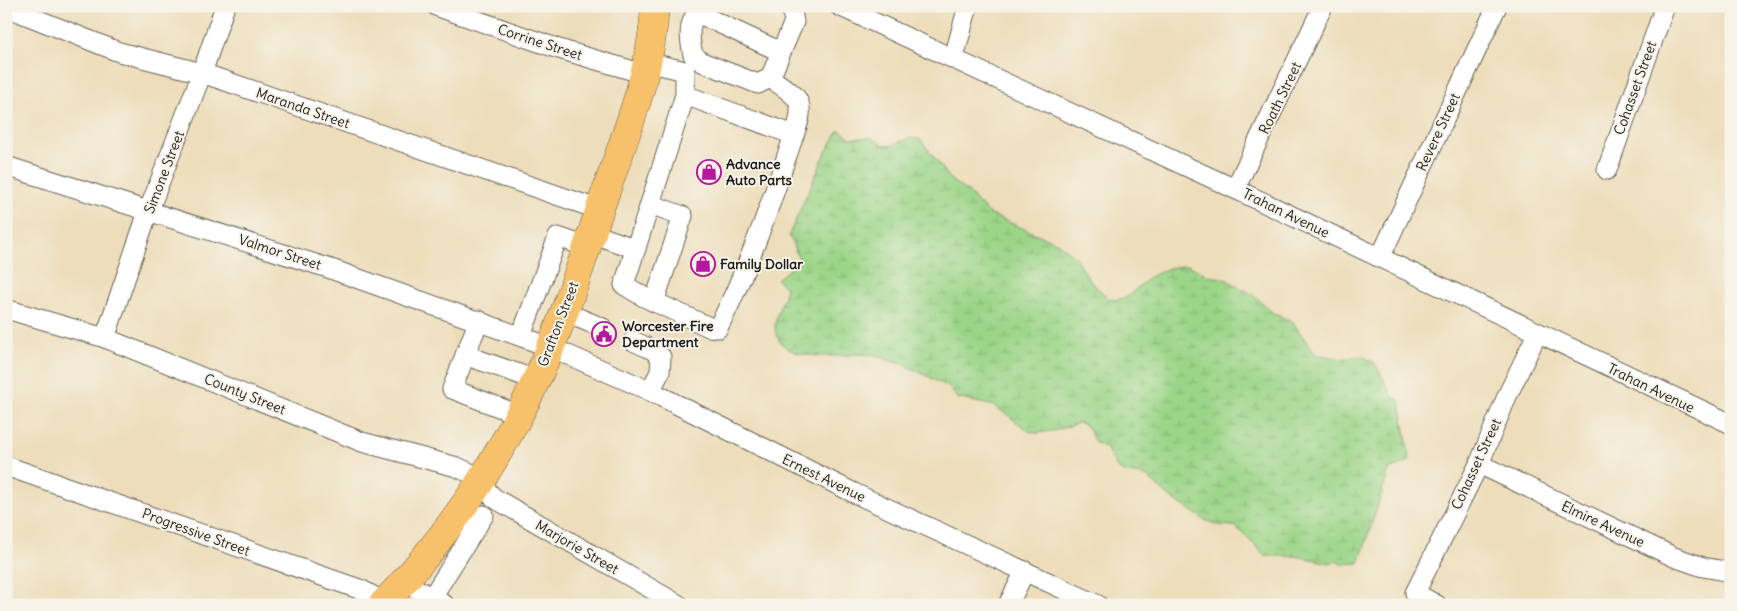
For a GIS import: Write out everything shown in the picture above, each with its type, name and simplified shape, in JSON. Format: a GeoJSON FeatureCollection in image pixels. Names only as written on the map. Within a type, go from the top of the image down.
{"type":"FeatureCollection","features":[{"type":"Feature","properties":{"kind":"highway","name":"Grafton Street"},"geometry":{"type":"LineString","coordinates":[[383,604],[404,582],[452,522],[480,483],[536,380],[564,312],[593,230],[646,68],[655,6]]}},
{"type":"Feature","properties":{"kind":"street","name":"Simone Street"},"geometry":{"type":"LineString","coordinates":[[104,338],[148,212],[202,73],[225,6]]}},
{"type":"Feature","properties":{"kind":"street","name":"Corrine Street"},"geometry":{"type":"LineString","coordinates":[[436,6],[567,52],[646,68],[690,64],[758,84],[770,78]]}},
{"type":"Feature","properties":{"kind":"street"},"geometry":{"type":"LineString","coordinates":[[778,6],[784,20],[776,35],[770,37],[709,10],[698,12],[692,20],[690,40],[692,55],[685,95],[624,285],[654,302],[710,327],[718,328],[737,287],[801,118],[801,105],[796,95],[770,78],[781,52],[792,14]]}},
{"type":"Feature","properties":{"kind":"street","name":"Trahan Avenue"},"geometry":{"type":"LineString","coordinates":[[839,6],[954,57],[1094,126],[1235,189],[1537,334],[1731,424]]}},
{"type":"Feature","properties":{"kind":"street"},"geometry":{"type":"LineString","coordinates":[[954,57],[968,6]]}},
{"type":"Feature","properties":{"kind":"street","name":"Roath Street"},"geometry":{"type":"LineString","coordinates":[[1235,189],[1323,6]]}},
{"type":"Feature","properties":{"kind":"street","name":"Revere Street"},"geometry":{"type":"LineString","coordinates":[[1380,258],[1497,6]]}},
{"type":"Feature","properties":{"kind":"street","name":"Cohasset Street"},"geometry":{"type":"LineString","coordinates":[[1607,170],[1665,6]]}},
{"type":"Feature","properties":{"kind":"street","name":"Maranda Street"},"geometry":{"type":"LineString","coordinates":[[6,7],[120,52],[202,73],[593,230]]}},
{"type":"Feature","properties":{"kind":"street"},"geometry":{"type":"LineString","coordinates":[[698,12],[781,52]]}},
{"type":"Feature","properties":{"kind":"street"},"geometry":{"type":"LineString","coordinates":[[685,95],[794,135]]}},
{"type":"Feature","properties":{"kind":"street","name":"Valmor Street"},"geometry":{"type":"LineString","coordinates":[[6,166],[328,268],[479,320],[550,347]]}},
{"type":"Feature","properties":{"kind":"street"},"geometry":{"type":"LineString","coordinates":[[650,204],[684,216],[654,302]]}},
{"type":"Feature","properties":{"kind":"street"},"geometry":{"type":"LineString","coordinates":[[521,336],[558,237],[593,230],[636,249]]}},
{"type":"Feature","properties":{"kind":"street","name":"County Street"},"geometry":{"type":"LineString","coordinates":[[6,309],[104,338],[233,388],[344,436],[396,452],[451,465],[470,473],[480,483]]}},
{"type":"Feature","properties":{"kind":"street"},"geometry":{"type":"LineString","coordinates":[[564,312],[603,328]]}},
{"type":"Feature","properties":{"kind":"street"},"geometry":{"type":"LineString","coordinates":[[479,320],[452,388],[519,414]]}},
{"type":"Feature","properties":{"kind":"street","name":"Cohasset Street"},"geometry":{"type":"LineString","coordinates":[[1437,605],[1415,593],[1479,464],[1508,394],[1537,334]]}},
{"type":"Feature","properties":{"kind":"street"},"geometry":{"type":"LineString","coordinates":[[633,341],[662,357],[660,372],[650,391]]}},
{"type":"Feature","properties":{"kind":"street","name":"Ernest Avenue"},"geometry":{"type":"LineString","coordinates":[[550,347],[650,391],[837,485],[1098,605]]}},
{"type":"Feature","properties":{"kind":"street"},"geometry":{"type":"LineString","coordinates":[[465,355],[536,380]]}},
{"type":"Feature","properties":{"kind":"street","name":"Elmire Avenue"},"geometry":{"type":"LineString","coordinates":[[1479,464],[1674,557],[1703,567],[1731,572]]}},
{"type":"Feature","properties":{"kind":"street","name":"Progressive Street"},"geometry":{"type":"LineString","coordinates":[[6,466],[362,590],[383,604]]}},
{"type":"Feature","properties":{"kind":"street","name":"Marjorie Street"},"geometry":{"type":"LineString","coordinates":[[480,483],[494,498],[679,605]]}},
{"type":"Feature","properties":{"kind":"street"},"geometry":{"type":"LineString","coordinates":[[404,582],[438,601],[484,515]]}},
{"type":"Feature","properties":{"kind":"street"},"geometry":{"type":"LineString","coordinates":[[1008,605],[1026,571]]}},
{"type":"Feature","properties":{"kind":"green space"},"geometry":{"type":"Polygon","coordinates":[[[839,130],[851,138],[872,138],[884,145],[890,146],[910,138],[920,139],[952,181],[969,193],[989,214],[1058,243],[1074,256],[1092,283],[1108,298],[1115,300],[1126,298],[1150,277],[1169,268],[1188,265],[1206,275],[1225,279],[1254,295],[1274,314],[1292,321],[1315,354],[1342,359],[1361,356],[1375,363],[1392,396],[1400,401],[1410,461],[1389,470],[1359,563],[1342,564],[1336,561],[1331,563],[1296,556],[1266,556],[1235,526],[1218,525],[1205,520],[1170,497],[1146,476],[1124,472],[1117,468],[1107,449],[1095,442],[1088,428],[1083,424],[1078,423],[1058,430],[1037,433],[1029,431],[995,406],[957,398],[949,387],[897,361],[890,361],[871,354],[806,355],[793,351],[784,345],[777,336],[775,324],[786,288],[777,279],[800,261],[789,235],[826,152],[839,130]]]}},
{"type":"Feature","properties":{"kind":"place","name":"Advance Auto Parts"},"geometry":{"type":"Point","coordinates":[709,172]}},
{"type":"Feature","properties":{"kind":"place","name":"Family Dollar"},"geometry":{"type":"Point","coordinates":[703,264]}},
{"type":"Feature","properties":{"kind":"place","name":"Worcester Fire Department"},"geometry":{"type":"Point","coordinates":[604,334]}}]}
